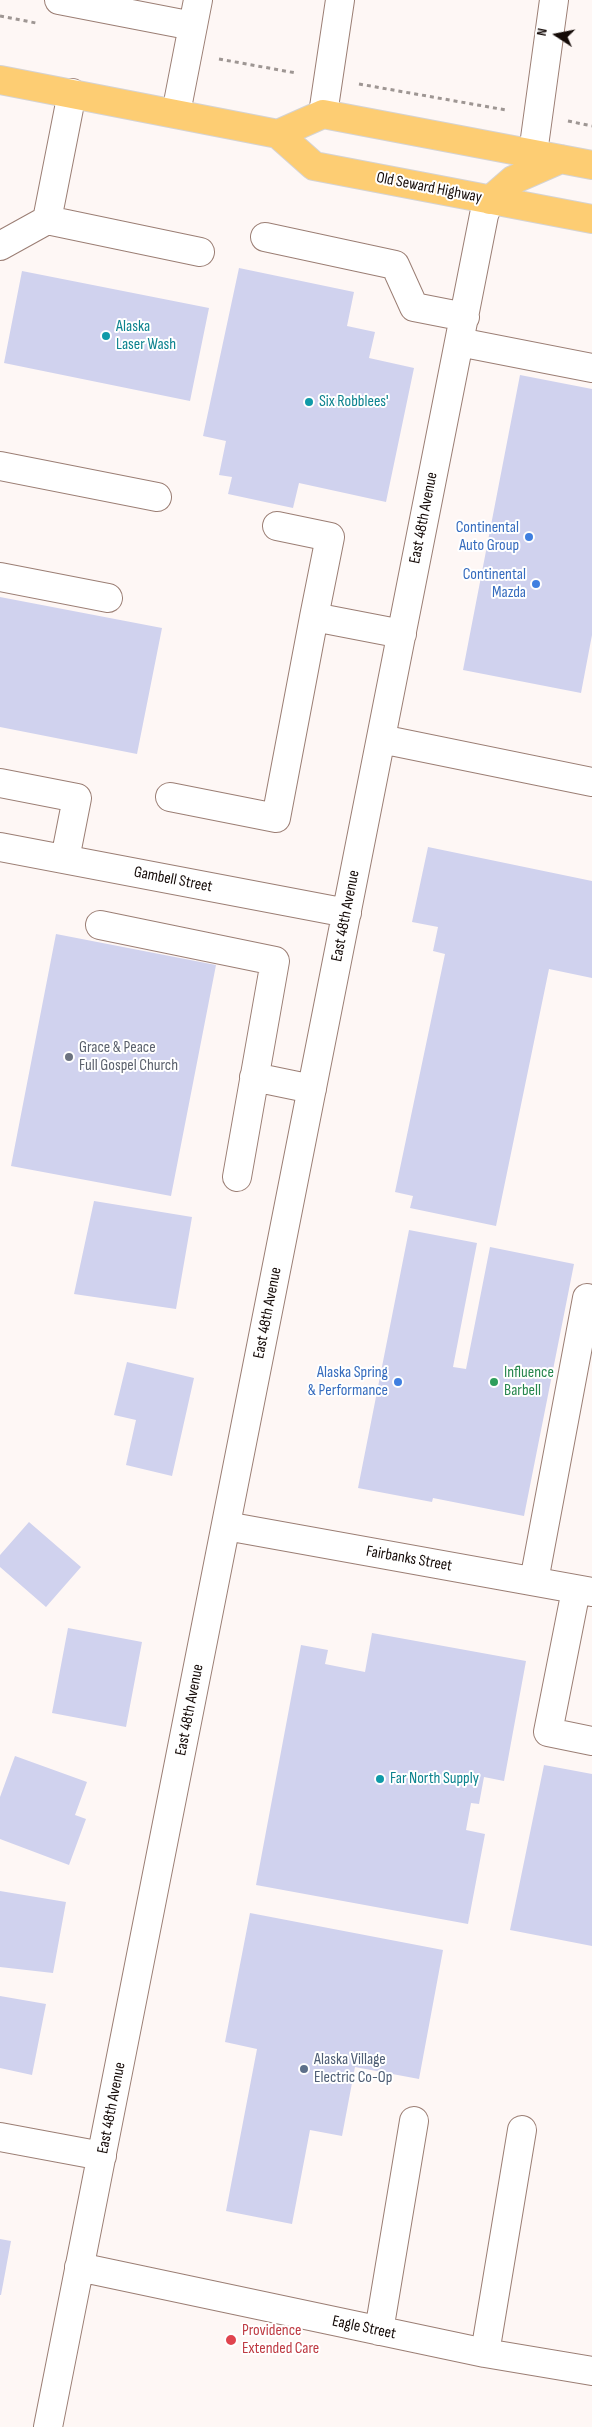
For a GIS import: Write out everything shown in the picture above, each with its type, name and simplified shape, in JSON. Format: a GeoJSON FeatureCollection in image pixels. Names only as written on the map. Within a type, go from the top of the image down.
{"type":"FeatureCollection","features":[{"type":"Feature","properties":{"kind":"main road","name":"Old Seward Highway"},"geometry":{"type":"LineString","coordinates":[[0,80],[278,134],[314,166],[592,219]]}},
{"type":"Feature","properties":{"kind":"main road"},"geometry":{"type":"LineString","coordinates":[[278,134],[322,114],[592,165]]}},
{"type":"Feature","properties":{"kind":"main road"},"geometry":{"type":"LineString","coordinates":[[490,200],[513,180],[561,159]]}},
{"type":"Feature","properties":{"kind":"street"},"geometry":{"type":"LineString","coordinates":[[59,0],[195,13],[176,113]]}},
{"type":"Feature","properties":{"kind":"street"},"geometry":{"type":"LineString","coordinates":[[322,114],[340,0]]}},
{"type":"Feature","properties":{"kind":"street"},"geometry":{"type":"LineString","coordinates":[[533,153],[554,0]]}},
{"type":"Feature","properties":{"kind":"street"},"geometry":{"type":"LineString","coordinates":[[47,220],[72,93]]}},
{"type":"Feature","properties":{"kind":"street","name":"East 48th Avenue"},"geometry":{"type":"LineString","coordinates":[[48,2427],[484,215],[490,200]]}},
{"type":"Feature","properties":{"kind":"street"},"geometry":{"type":"LineString","coordinates":[[0,246],[47,220],[200,252]]}},
{"type":"Feature","properties":{"kind":"street"},"geometry":{"type":"LineString","coordinates":[[265,237],[395,265],[414,307],[462,329],[592,368]]}},
{"type":"Feature","properties":{"kind":"street"},"geometry":{"type":"LineString","coordinates":[[0,466],[157,497]]}},
{"type":"Feature","properties":{"kind":"street"},"geometry":{"type":"LineString","coordinates":[[170,797],[276,818],[330,537],[277,526]]}},
{"type":"Feature","properties":{"kind":"street"},"geometry":{"type":"LineString","coordinates":[[0,577],[108,598]]}},
{"type":"Feature","properties":{"kind":"street"},"geometry":{"type":"LineString","coordinates":[[314,617],[402,634]]}},
{"type":"Feature","properties":{"kind":"street"},"geometry":{"type":"LineString","coordinates":[[381,739],[592,782]]}},
{"type":"Feature","properties":{"kind":"street"},"geometry":{"type":"LineString","coordinates":[[0,783],[77,798],[65,859]]}},
{"type":"Feature","properties":{"kind":"street","name":"Gambell Street"},"geometry":{"type":"LineString","coordinates":[[0,847],[347,913]]}},
{"type":"Feature","properties":{"kind":"street"},"geometry":{"type":"LineString","coordinates":[[100,924],[274,961],[237,1177]]}},
{"type":"Feature","properties":{"kind":"street"},"geometry":{"type":"LineString","coordinates":[[254,1077],[312,1090]]}},
{"type":"Feature","properties":{"kind":"street"},"geometry":{"type":"LineString","coordinates":[[534,1582],[587,1298]]}},
{"type":"Feature","properties":{"kind":"street","name":"Fairbanks Street"},"geometry":{"type":"LineString","coordinates":[[226,1526],[584,1591]]}},
{"type":"Feature","properties":{"kind":"street"},"geometry":{"type":"LineString","coordinates":[[584,1591],[548,1732],[592,1741]]}},
{"type":"Feature","properties":{"kind":"street"},"geometry":{"type":"LineString","coordinates":[[379,2331],[414,2121]]}},
{"type":"Feature","properties":{"kind":"street"},"geometry":{"type":"LineString","coordinates":[[485,2353],[522,2130]]}},
{"type":"Feature","properties":{"kind":"street"},"geometry":{"type":"LineString","coordinates":[[0,2137],[102,2156]]}},
{"type":"Feature","properties":{"kind":"street","name":"Eagle Street"},"geometry":{"type":"LineString","coordinates":[[79,2267],[485,2353],[592,2371]]}},
{"type":"Feature","properties":{"kind":"building","name":"Six Robblees'"},"geometry":{"type":"Polygon","coordinates":[[[239,268],[354,292],[347,326],[375,332],[369,358],[414,368],[386,502],[299,483],[293,508],[228,494],[232,477],[219,475],[226,441],[203,436],[239,268]]]}},
{"type":"Feature","properties":{"kind":"building","name":"Alaska Laser Wash"},"geometry":{"type":"Polygon","coordinates":[[[22,271],[209,308],[190,401],[4,363],[22,271]]]}},
{"type":"Feature","properties":{"kind":"building","name":"Continental Mazda"},"geometry":{"type":"Polygon","coordinates":[[[520,375],[592,389],[592,635],[581,693],[463,670],[520,375]]]}},
{"type":"Feature","properties":{"kind":"building"},"geometry":{"type":"Polygon","coordinates":[[[0,597],[162,628],[137,754],[0,727],[0,597]]]}},
{"type":"Feature","properties":{"kind":"building"},"geometry":{"type":"Polygon","coordinates":[[[428,847],[592,881],[592,978],[549,969],[496,1226],[410,1208],[413,1196],[395,1192],[445,954],[433,951],[438,927],[412,922],[428,847]]]}},
{"type":"Feature","properties":{"kind":"building"},"geometry":{"type":"Polygon","coordinates":[[[56,934],[216,965],[171,1196],[11,1166],[56,934]]]}},
{"type":"Feature","properties":{"kind":"building"},"geometry":{"type":"Polygon","coordinates":[[[94,1201],[192,1217],[176,1309],[74,1294],[94,1201]]]}},
{"type":"Feature","properties":{"kind":"building"},"geometry":{"type":"Polygon","coordinates":[[[409,1230],[477,1243],[453,1367],[466,1369],[490,1247],[574,1264],[524,1516],[433,1498],[432,1502],[358,1488],[409,1230]]]}},
{"type":"Feature","properties":{"kind":"building"},"geometry":{"type":"Polygon","coordinates":[[[127,1362],[194,1378],[172,1476],[126,1465],[136,1420],[114,1415],[127,1362]]]}},
{"type":"Feature","properties":{"kind":"building"},"geometry":{"type":"Polygon","coordinates":[[[29,1522],[81,1567],[46,1607],[0,1567],[0,1555],[29,1522]]]}},
{"type":"Feature","properties":{"kind":"building"},"geometry":{"type":"Polygon","coordinates":[[[68,1628],[142,1642],[126,1727],[52,1713],[68,1628]]]}},
{"type":"Feature","properties":{"kind":"building","name":"Far North Supply"},"geometry":{"type":"Polygon","coordinates":[[[372,1633],[526,1661],[504,1781],[484,1777],[479,1804],[471,1803],[466,1830],[485,1834],[468,1924],[256,1885],[301,1645],[328,1650],[325,1664],[365,1672],[372,1633]]]}},
{"type":"Feature","properties":{"kind":"building"},"geometry":{"type":"Polygon","coordinates":[[[15,1756],[87,1782],[75,1815],[86,1819],[69,1865],[0,1839],[0,1797],[15,1756]]]}},
{"type":"Feature","properties":{"kind":"building"},"geometry":{"type":"Polygon","coordinates":[[[544,1765],[592,1774],[592,1946],[510,1930],[544,1765]]]}},
{"type":"Feature","properties":{"kind":"building"},"geometry":{"type":"Polygon","coordinates":[[[0,1891],[66,1902],[53,1973],[0,1967],[0,1891]]]}},
{"type":"Feature","properties":{"kind":"building","name":"Alaska Village Electric Co-Op"},"geometry":{"type":"Polygon","coordinates":[[[250,1913],[443,1950],[419,2079],[355,2067],[342,2136],[310,2130],[292,2224],[226,2211],[257,2049],[225,2042],[250,1913]]]}},
{"type":"Feature","properties":{"kind":"building"},"geometry":{"type":"Polygon","coordinates":[[[0,1996],[46,2004],[32,2075],[0,2068],[0,1996]]]}},
{"type":"Feature","properties":{"kind":"building"},"geometry":{"type":"Polygon","coordinates":[[[0,2239],[11,2241],[1,2295],[0,2295],[0,2239]]]}},
{"type":"Feature","properties":{"kind":"place","name":"Alaska Laser Wash"},"geometry":{"type":"Point","coordinates":[106,336]}},
{"type":"Feature","properties":{"kind":"place","name":"Six Robblees'"},"geometry":{"type":"Point","coordinates":[309,402]}},
{"type":"Feature","properties":{"kind":"place","name":"Continental Auto Group"},"geometry":{"type":"Point","coordinates":[529,537]}},
{"type":"Feature","properties":{"kind":"place","name":"Continental Mazda"},"geometry":{"type":"Point","coordinates":[536,584]}},
{"type":"Feature","properties":{"kind":"place","name":"Grace & Peace Full Gospel Church"},"geometry":{"type":"Point","coordinates":[69,1057]}},
{"type":"Feature","properties":{"kind":"place","name":"Alaska Spring & Performance"},"geometry":{"type":"Point","coordinates":[398,1382]}},
{"type":"Feature","properties":{"kind":"place","name":"Influence Barbell"},"geometry":{"type":"Point","coordinates":[494,1382]}},
{"type":"Feature","properties":{"kind":"place","name":"Far North Supply"},"geometry":{"type":"Point","coordinates":[380,1779]}},
{"type":"Feature","properties":{"kind":"place","name":"Alaska Village Electric Co-Op"},"geometry":{"type":"Point","coordinates":[304,2069]}},
{"type":"Feature","properties":{"kind":"place","name":"Providence Extended Care"},"geometry":{"type":"Point","coordinates":[231,2340]}}]}
